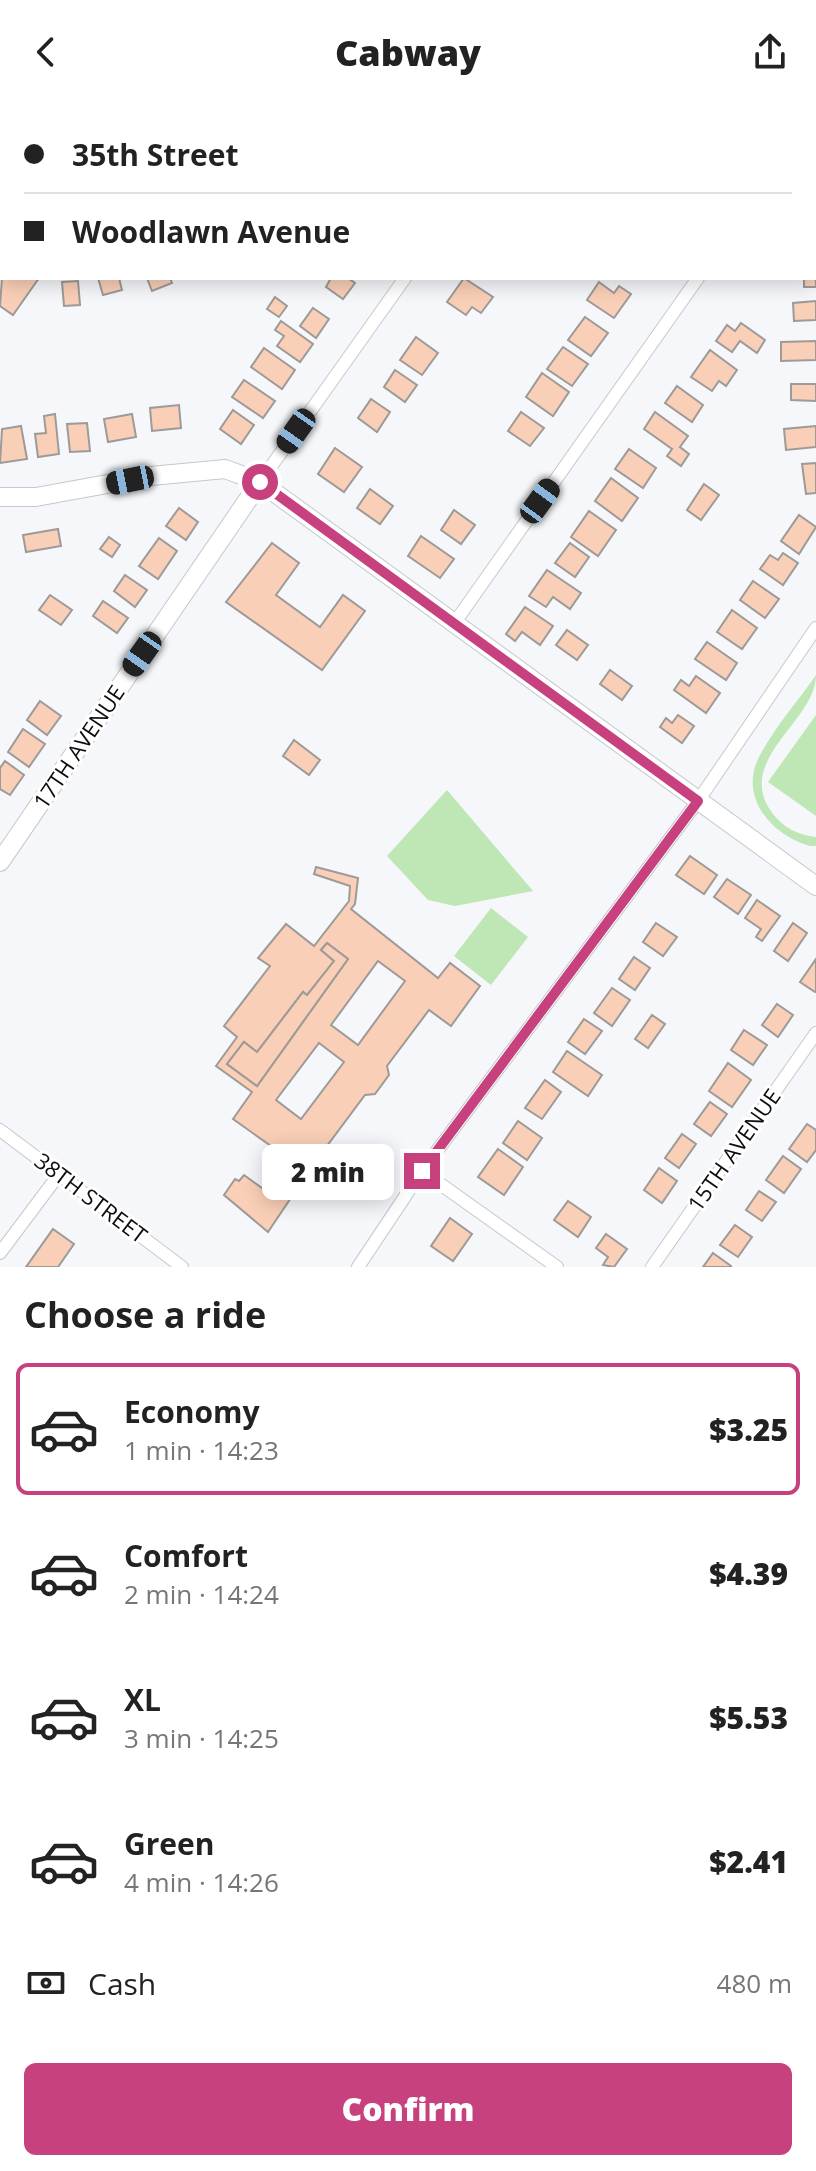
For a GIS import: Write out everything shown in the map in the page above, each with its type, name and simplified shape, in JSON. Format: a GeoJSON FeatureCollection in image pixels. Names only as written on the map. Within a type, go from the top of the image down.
{"type":"FeatureCollection","features":[{"type":"Feature","properties":{"kind":"street","name":"17TH AVENUE"},"geometry":{"type":"LineString","coordinates":[[0,862],[260,482],[404,280]]}},
{"type":"Feature","properties":{"kind":"street"},"geometry":{"type":"LineString","coordinates":[[453,625],[697,280]]}},
{"type":"Feature","properties":{"kind":"street"},"geometry":{"type":"LineString","coordinates":[[0,497],[36,497],[151,476],[225,469],[260,482],[816,886]]}},
{"type":"Feature","properties":{"kind":"street"},"geometry":{"type":"LineString","coordinates":[[358,1267],[422,1171],[698,801],[816,628]]}},
{"type":"Feature","properties":{"kind":"street","name":"15TH AVENUE"},"geometry":{"type":"LineString","coordinates":[[652,1267],[816,1033]]}},
{"type":"Feature","properties":{"kind":"street","name":"38TH STREET"},"geometry":{"type":"LineString","coordinates":[[0,1130],[182,1267]]}},
{"type":"Feature","properties":{"kind":"street"},"geometry":{"type":"LineString","coordinates":[[422,1171],[557,1267]]}},
{"type":"Feature","properties":{"kind":"street"},"geometry":{"type":"LineString","coordinates":[[0,1253],[60,1173]]}},
{"type":"Feature","properties":{"kind":"green space"},"geometry":{"type":"Polygon","coordinates":[[[816,675],[804,709],[779,742],[762,776],[763,794],[773,814],[792,830],[816,837],[816,846],[810,846],[783,834],[772,824],[756,801],[753,787],[754,772],[765,746],[816,675]]]}},
{"type":"Feature","properties":{"kind":"green space"},"geometry":{"type":"Polygon","coordinates":[[[816,715],[816,816],[768,782],[816,715]]]}},
{"type":"Feature","properties":{"kind":"green space"},"geometry":{"type":"Polygon","coordinates":[[[447,790],[533,891],[455,906],[428,900],[387,856],[447,790]]]}},
{"type":"Feature","properties":{"kind":"green space"},"geometry":{"type":"Polygon","coordinates":[[[491,908],[528,937],[491,985],[454,956],[491,908]]]}},
{"type":"Feature","properties":{"kind":"building"},"geometry":{"type":"Polygon","coordinates":[[[2,280],[38,280],[13,315],[0,306],[2,280]]]}},
{"type":"Feature","properties":{"kind":"building"},"geometry":{"type":"Polygon","coordinates":[[[99,280],[120,280],[122,290],[103,295],[99,280]]]}},
{"type":"Feature","properties":{"kind":"building"},"geometry":{"type":"Polygon","coordinates":[[[148,280],[171,280],[172,283],[152,291],[148,280]]]}},
{"type":"Feature","properties":{"kind":"building"},"geometry":{"type":"Polygon","coordinates":[[[330,280],[351,280],[355,283],[343,299],[326,287],[330,280]]]}},
{"type":"Feature","properties":{"kind":"building"},"geometry":{"type":"Polygon","coordinates":[[[463,280],[493,297],[481,313],[472,307],[466,315],[447,302],[463,280]]]}},
{"type":"Feature","properties":{"kind":"building"},"geometry":{"type":"Polygon","coordinates":[[[804,280],[816,280],[816,287],[804,287],[804,280]]]}},
{"type":"Feature","properties":{"kind":"building"},"geometry":{"type":"Polygon","coordinates":[[[78,281],[80,305],[64,306],[62,282],[78,281]]]}},
{"type":"Feature","properties":{"kind":"building"},"geometry":{"type":"Polygon","coordinates":[[[599,282],[614,293],[619,286],[631,294],[614,318],[587,300],[599,282]]]}},
{"type":"Feature","properties":{"kind":"building"},"geometry":{"type":"Polygon","coordinates":[[[275,297],[287,306],[279,317],[267,309],[275,297]]]}},
{"type":"Feature","properties":{"kind":"building"},"geometry":{"type":"Polygon","coordinates":[[[816,301],[816,320],[794,321],[793,303],[816,301]]]}},
{"type":"Feature","properties":{"kind":"building"},"geometry":{"type":"Polygon","coordinates":[[[313,308],[329,319],[316,338],[300,326],[313,308]]]}},
{"type":"Feature","properties":{"kind":"building"},"geometry":{"type":"Polygon","coordinates":[[[585,317],[608,333],[591,356],[568,340],[585,317]]]}},
{"type":"Feature","properties":{"kind":"building"},"geometry":{"type":"Polygon","coordinates":[[[281,321],[313,344],[300,362],[277,346],[284,336],[275,330],[281,321]]]}},
{"type":"Feature","properties":{"kind":"building"},"geometry":{"type":"Polygon","coordinates":[[[741,323],[765,340],[757,353],[740,341],[732,352],[716,341],[727,325],[735,331],[741,323]]]}},
{"type":"Feature","properties":{"kind":"building"},"geometry":{"type":"Polygon","coordinates":[[[416,337],[438,353],[422,375],[400,360],[416,337]]]}},
{"type":"Feature","properties":{"kind":"building"},"geometry":{"type":"Polygon","coordinates":[[[816,341],[816,360],[781,361],[781,342],[816,341]]]}},
{"type":"Feature","properties":{"kind":"building"},"geometry":{"type":"Polygon","coordinates":[[[563,347],[588,364],[572,386],[547,369],[563,347]]]}},
{"type":"Feature","properties":{"kind":"building"},"geometry":{"type":"Polygon","coordinates":[[[264,348],[295,370],[282,389],[251,367],[264,348]]]}},
{"type":"Feature","properties":{"kind":"building"},"geometry":{"type":"Polygon","coordinates":[[[710,350],[737,370],[726,386],[719,381],[712,391],[691,377],[710,350]]]}},
{"type":"Feature","properties":{"kind":"building"},"geometry":{"type":"Polygon","coordinates":[[[395,370],[417,385],[405,402],[384,387],[395,370]]]}},
{"type":"Feature","properties":{"kind":"building"},"geometry":{"type":"Polygon","coordinates":[[[542,373],[569,392],[553,416],[526,397],[542,373]]]}},
{"type":"Feature","properties":{"kind":"building"},"geometry":{"type":"Polygon","coordinates":[[[244,380],[275,401],[263,418],[232,397],[244,380]]]}},
{"type":"Feature","properties":{"kind":"building"},"geometry":{"type":"Polygon","coordinates":[[[791,384],[816,384],[816,401],[791,400],[791,384]]]}},
{"type":"Feature","properties":{"kind":"building"},"geometry":{"type":"Polygon","coordinates":[[[677,386],[703,405],[692,422],[665,403],[677,386]]]}},
{"type":"Feature","properties":{"kind":"building"},"geometry":{"type":"Polygon","coordinates":[[[371,399],[390,412],[377,432],[358,418],[371,399]]]}},
{"type":"Feature","properties":{"kind":"building"},"geometry":{"type":"Polygon","coordinates":[[[179,405],[181,428],[152,431],[150,408],[179,405]]]}},
{"type":"Feature","properties":{"kind":"building"},"geometry":{"type":"Polygon","coordinates":[[[233,410],[254,425],[241,444],[220,429],[233,410]]]}},
{"type":"Feature","properties":{"kind":"building"},"geometry":{"type":"Polygon","coordinates":[[[521,412],[544,428],[530,446],[508,431],[521,412]]]}},
{"type":"Feature","properties":{"kind":"building"},"geometry":{"type":"Polygon","coordinates":[[[655,412],[688,436],[680,447],[689,454],[681,466],[667,456],[672,449],[644,429],[655,412]]]}},
{"type":"Feature","properties":{"kind":"building"},"geometry":{"type":"Polygon","coordinates":[[[55,414],[59,454],[38,457],[35,434],[46,433],[44,416],[55,414]]]}},
{"type":"Feature","properties":{"kind":"building"},"geometry":{"type":"Polygon","coordinates":[[[132,414],[136,437],[108,442],[104,419],[132,414]]]}},
{"type":"Feature","properties":{"kind":"building"},"geometry":{"type":"Polygon","coordinates":[[[87,423],[90,451],[70,452],[67,424],[87,423]]]}},
{"type":"Feature","properties":{"kind":"building"},"geometry":{"type":"Polygon","coordinates":[[[21,426],[27,459],[0,463],[2,429],[21,426]]]}},
{"type":"Feature","properties":{"kind":"building"},"geometry":{"type":"Polygon","coordinates":[[[816,426],[816,447],[786,450],[784,429],[816,426]]]}},
{"type":"Feature","properties":{"kind":"building"},"geometry":{"type":"Polygon","coordinates":[[[335,448],[362,467],[344,492],[318,474],[335,448]]]}},
{"type":"Feature","properties":{"kind":"building"},"geometry":{"type":"Polygon","coordinates":[[[629,449],[656,468],[643,488],[615,469],[629,449]]]}},
{"type":"Feature","properties":{"kind":"building"},"geometry":{"type":"Polygon","coordinates":[[[816,463],[816,493],[806,494],[802,464],[816,463]]]}},
{"type":"Feature","properties":{"kind":"building"},"geometry":{"type":"Polygon","coordinates":[[[611,478],[638,498],[622,521],[595,501],[611,478]]]}},
{"type":"Feature","properties":{"kind":"building"},"geometry":{"type":"Polygon","coordinates":[[[704,484],[719,495],[701,520],[687,510],[704,484]]]}},
{"type":"Feature","properties":{"kind":"building"},"geometry":{"type":"Polygon","coordinates":[[[370,489],[393,506],[380,524],[357,508],[370,489]]]}},
{"type":"Feature","properties":{"kind":"building"},"geometry":{"type":"Polygon","coordinates":[[[179,508],[198,522],[186,540],[166,526],[179,508]]]}},
{"type":"Feature","properties":{"kind":"building"},"geometry":{"type":"Polygon","coordinates":[[[454,510],[475,525],[461,544],[441,530],[454,510]]]}},
{"type":"Feature","properties":{"kind":"building"},"geometry":{"type":"Polygon","coordinates":[[[589,511],[616,530],[598,556],[571,537],[589,511]]]}},
{"type":"Feature","properties":{"kind":"building"},"geometry":{"type":"Polygon","coordinates":[[[799,515],[816,527],[799,554],[781,541],[799,515]]]}},
{"type":"Feature","properties":{"kind":"building"},"geometry":{"type":"Polygon","coordinates":[[[58,529],[61,546],[26,552],[23,535],[58,529]]]}},
{"type":"Feature","properties":{"kind":"building"},"geometry":{"type":"Polygon","coordinates":[[[421,536],[454,559],[440,578],[408,556],[421,536]]]}},
{"type":"Feature","properties":{"kind":"building"},"geometry":{"type":"Polygon","coordinates":[[[109,537],[120,545],[112,557],[100,549],[109,537]]]}},
{"type":"Feature","properties":{"kind":"building"},"geometry":{"type":"Polygon","coordinates":[[[159,538],[177,551],[158,579],[139,566],[159,538]]]}},
{"type":"Feature","properties":{"kind":"building"},"geometry":{"type":"Polygon","coordinates":[[[272,543],[299,563],[276,595],[320,627],[343,595],[365,611],[322,670],[226,602],[272,543]]]}},
{"type":"Feature","properties":{"kind":"building"},"geometry":{"type":"Polygon","coordinates":[[[570,543],[589,557],[575,577],[555,563],[570,543]]]}},
{"type":"Feature","properties":{"kind":"building"},"geometry":{"type":"Polygon","coordinates":[[[783,553],[798,563],[783,585],[760,569],[770,555],[778,560],[783,553]]]}},
{"type":"Feature","properties":{"kind":"building"},"geometry":{"type":"Polygon","coordinates":[[[547,570],[581,593],[570,609],[553,597],[546,607],[529,596],[547,570]]]}},
{"type":"Feature","properties":{"kind":"building"},"geometry":{"type":"Polygon","coordinates":[[[125,575],[147,590],[135,607],[114,591],[125,575]]]}},
{"type":"Feature","properties":{"kind":"building"},"geometry":{"type":"Polygon","coordinates":[[[753,581],[779,599],[765,618],[740,600],[753,581]]]}},
{"type":"Feature","properties":{"kind":"building"},"geometry":{"type":"Polygon","coordinates":[[[50,595],[72,610],[61,625],[39,610],[50,595]]]}},
{"type":"Feature","properties":{"kind":"building"},"geometry":{"type":"Polygon","coordinates":[[[103,601],[128,618],[117,633],[93,616],[103,601]]]}},
{"type":"Feature","properties":{"kind":"building"},"geometry":{"type":"Polygon","coordinates":[[[525,607],[553,626],[540,645],[522,632],[515,641],[506,634],[525,607]]]}},
{"type":"Feature","properties":{"kind":"building"},"geometry":{"type":"Polygon","coordinates":[[[732,610],[757,628],[742,649],[717,632],[732,610]]]}},
{"type":"Feature","properties":{"kind":"building"},"geometry":{"type":"Polygon","coordinates":[[[567,630],[588,645],[577,660],[556,645],[567,630]]]}},
{"type":"Feature","properties":{"kind":"building"},"geometry":{"type":"Polygon","coordinates":[[[707,642],[737,663],[726,680],[695,659],[707,642]]]}},
{"type":"Feature","properties":{"kind":"building"},"geometry":{"type":"Polygon","coordinates":[[[610,670],[632,686],[622,700],[600,684],[610,670]]]}},
{"type":"Feature","properties":{"kind":"building"},"geometry":{"type":"Polygon","coordinates":[[[696,676],[720,693],[706,713],[674,690],[681,680],[689,686],[696,676]]]}},
{"type":"Feature","properties":{"kind":"building"},"geometry":{"type":"Polygon","coordinates":[[[40,701],[61,716],[47,735],[27,720],[40,701]]]}},
{"type":"Feature","properties":{"kind":"building"},"geometry":{"type":"Polygon","coordinates":[[[678,715],[694,726],[682,743],[660,727],[666,718],[672,723],[678,715]]]}},
{"type":"Feature","properties":{"kind":"building"},"geometry":{"type":"Polygon","coordinates":[[[23,729],[45,744],[29,767],[8,752],[23,729]]]}},
{"type":"Feature","properties":{"kind":"building"},"geometry":{"type":"Polygon","coordinates":[[[294,740],[320,760],[309,775],[283,756],[294,740]]]}},
{"type":"Feature","properties":{"kind":"building"},"geometry":{"type":"Polygon","coordinates":[[[5,761],[24,775],[10,795],[0,789],[0,768],[5,761]]]}},
{"type":"Feature","properties":{"kind":"building"},"geometry":{"type":"Polygon","coordinates":[[[690,856],[717,875],[704,894],[676,875],[690,856]]]}},
{"type":"Feature","properties":{"kind":"building"},"geometry":{"type":"Polygon","coordinates":[[[316,867],[358,878],[355,904],[351,909],[438,978],[450,963],[480,986],[451,1026],[429,1010],[387,1066],[389,1075],[375,1094],[365,1095],[327,1146],[331,1150],[330,1156],[316,1174],[311,1177],[307,1174],[268,1232],[224,1195],[235,1179],[239,1181],[244,1175],[262,1188],[285,1156],[233,1119],[252,1092],[216,1066],[237,1037],[224,1026],[270,966],[258,958],[286,924],[314,946],[349,901],[350,886],[314,874],[316,867]],[[327,943],[321,950],[334,961],[307,995],[303,992],[257,1052],[244,1042],[227,1064],[257,1086],[348,959],[327,943]],[[378,961],[331,1025],[358,1045],[405,981],[378,961]],[[319,1043],[276,1100],[301,1119],[344,1062],[319,1043]]]}},
{"type":"Feature","properties":{"kind":"building"},"geometry":{"type":"Polygon","coordinates":[[[727,879],[751,895],[738,914],[714,897],[727,879]]]}},
{"type":"Feature","properties":{"kind":"building"},"geometry":{"type":"Polygon","coordinates":[[[757,900],[780,916],[762,941],[756,937],[761,929],[745,918],[757,900]]]}},
{"type":"Feature","properties":{"kind":"building"},"geometry":{"type":"Polygon","coordinates":[[[656,923],[677,937],[663,956],[643,942],[656,923]]]}},
{"type":"Feature","properties":{"kind":"building"},"geometry":{"type":"Polygon","coordinates":[[[793,923],[807,933],[788,961],[774,951],[793,923]]]}},
{"type":"Feature","properties":{"kind":"building"},"geometry":{"type":"Polygon","coordinates":[[[327,943],[348,959],[257,1086],[227,1064],[244,1042],[257,1052],[303,992],[307,995],[334,961],[321,950],[327,943]]]}},
{"type":"Feature","properties":{"kind":"building"},"geometry":{"type":"Polygon","coordinates":[[[634,957],[650,968],[635,990],[619,979],[634,957]]]}},
{"type":"Feature","properties":{"kind":"building"},"geometry":{"type":"Polygon","coordinates":[[[816,959],[816,991],[815,992],[800,982],[816,959]]]}},
{"type":"Feature","properties":{"kind":"building"},"geometry":{"type":"Polygon","coordinates":[[[612,988],[630,1000],[612,1026],[594,1013],[612,988]]]}},
{"type":"Feature","properties":{"kind":"building"},"geometry":{"type":"Polygon","coordinates":[[[777,1004],[793,1015],[778,1037],[762,1025],[777,1004]]]}},
{"type":"Feature","properties":{"kind":"building"},"geometry":{"type":"Polygon","coordinates":[[[652,1015],[665,1024],[648,1048],[635,1039],[652,1015]]]}},
{"type":"Feature","properties":{"kind":"building"},"geometry":{"type":"Polygon","coordinates":[[[584,1019],[602,1031],[585,1054],[568,1042],[584,1019]]]}},
{"type":"Feature","properties":{"kind":"building"},"geometry":{"type":"Polygon","coordinates":[[[744,1030],[767,1045],[753,1065],[731,1050],[744,1030]]]}},
{"type":"Feature","properties":{"kind":"building"},"geometry":{"type":"Polygon","coordinates":[[[567,1051],[602,1075],[588,1096],[553,1072],[567,1051]]]}},
{"type":"Feature","properties":{"kind":"building"},"geometry":{"type":"Polygon","coordinates":[[[728,1063],[751,1080],[732,1107],[709,1091],[728,1063]]]}},
{"type":"Feature","properties":{"kind":"building"},"geometry":{"type":"Polygon","coordinates":[[[545,1080],[561,1092],[542,1119],[525,1108],[545,1080]]]}},
{"type":"Feature","properties":{"kind":"building"},"geometry":{"type":"Polygon","coordinates":[[[710,1102],[727,1114],[711,1136],[694,1124],[710,1102]]]}},
{"type":"Feature","properties":{"kind":"building"},"geometry":{"type":"Polygon","coordinates":[[[518,1121],[542,1138],[527,1160],[503,1143],[518,1121]]]}},
{"type":"Feature","properties":{"kind":"building"},"geometry":{"type":"Polygon","coordinates":[[[807,1124],[816,1130],[816,1150],[807,1162],[789,1149],[807,1124]]]}},
{"type":"Feature","properties":{"kind":"building"},"geometry":{"type":"Polygon","coordinates":[[[682,1134],[696,1144],[679,1168],[665,1158],[682,1134]]]}},
{"type":"Feature","properties":{"kind":"building"},"geometry":{"type":"Polygon","coordinates":[[[498,1149],[523,1167],[504,1195],[478,1177],[498,1149]]]}},
{"type":"Feature","properties":{"kind":"building"},"geometry":{"type":"Polygon","coordinates":[[[783,1156],[801,1169],[784,1193],[766,1180],[783,1156]]]}},
{"type":"Feature","properties":{"kind":"building"},"geometry":{"type":"Polygon","coordinates":[[[659,1168],[677,1181],[662,1203],[644,1190],[659,1168]]]}},
{"type":"Feature","properties":{"kind":"building"},"geometry":{"type":"Polygon","coordinates":[[[759,1191],[776,1202],[762,1221],[746,1210],[759,1191]]]}},
{"type":"Feature","properties":{"kind":"building"},"geometry":{"type":"Polygon","coordinates":[[[568,1201],[591,1217],[578,1237],[554,1220],[568,1201]]]}},
{"type":"Feature","properties":{"kind":"building"},"geometry":{"type":"Polygon","coordinates":[[[450,1218],[472,1234],[453,1261],[431,1246],[450,1218]]]}},
{"type":"Feature","properties":{"kind":"building"},"geometry":{"type":"Polygon","coordinates":[[[735,1225],[752,1237],[738,1257],[720,1245],[735,1225]]]}},
{"type":"Feature","properties":{"kind":"building"},"geometry":{"type":"Polygon","coordinates":[[[53,1229],[74,1244],[58,1267],[26,1267],[53,1229]]]}},
{"type":"Feature","properties":{"kind":"building"},"geometry":{"type":"Polygon","coordinates":[[[606,1234],[627,1249],[614,1267],[603,1265],[608,1257],[596,1248],[606,1234]]]}},
{"type":"Feature","properties":{"kind":"building"},"geometry":{"type":"Polygon","coordinates":[[[713,1253],[731,1266],[731,1267],[703,1267],[713,1253]]]}},
{"type":"Feature","properties":{"kind":"route"},"geometry":{"type":"LineString","coordinates":[[260,482],[698,801],[422,1171]]}}]}
